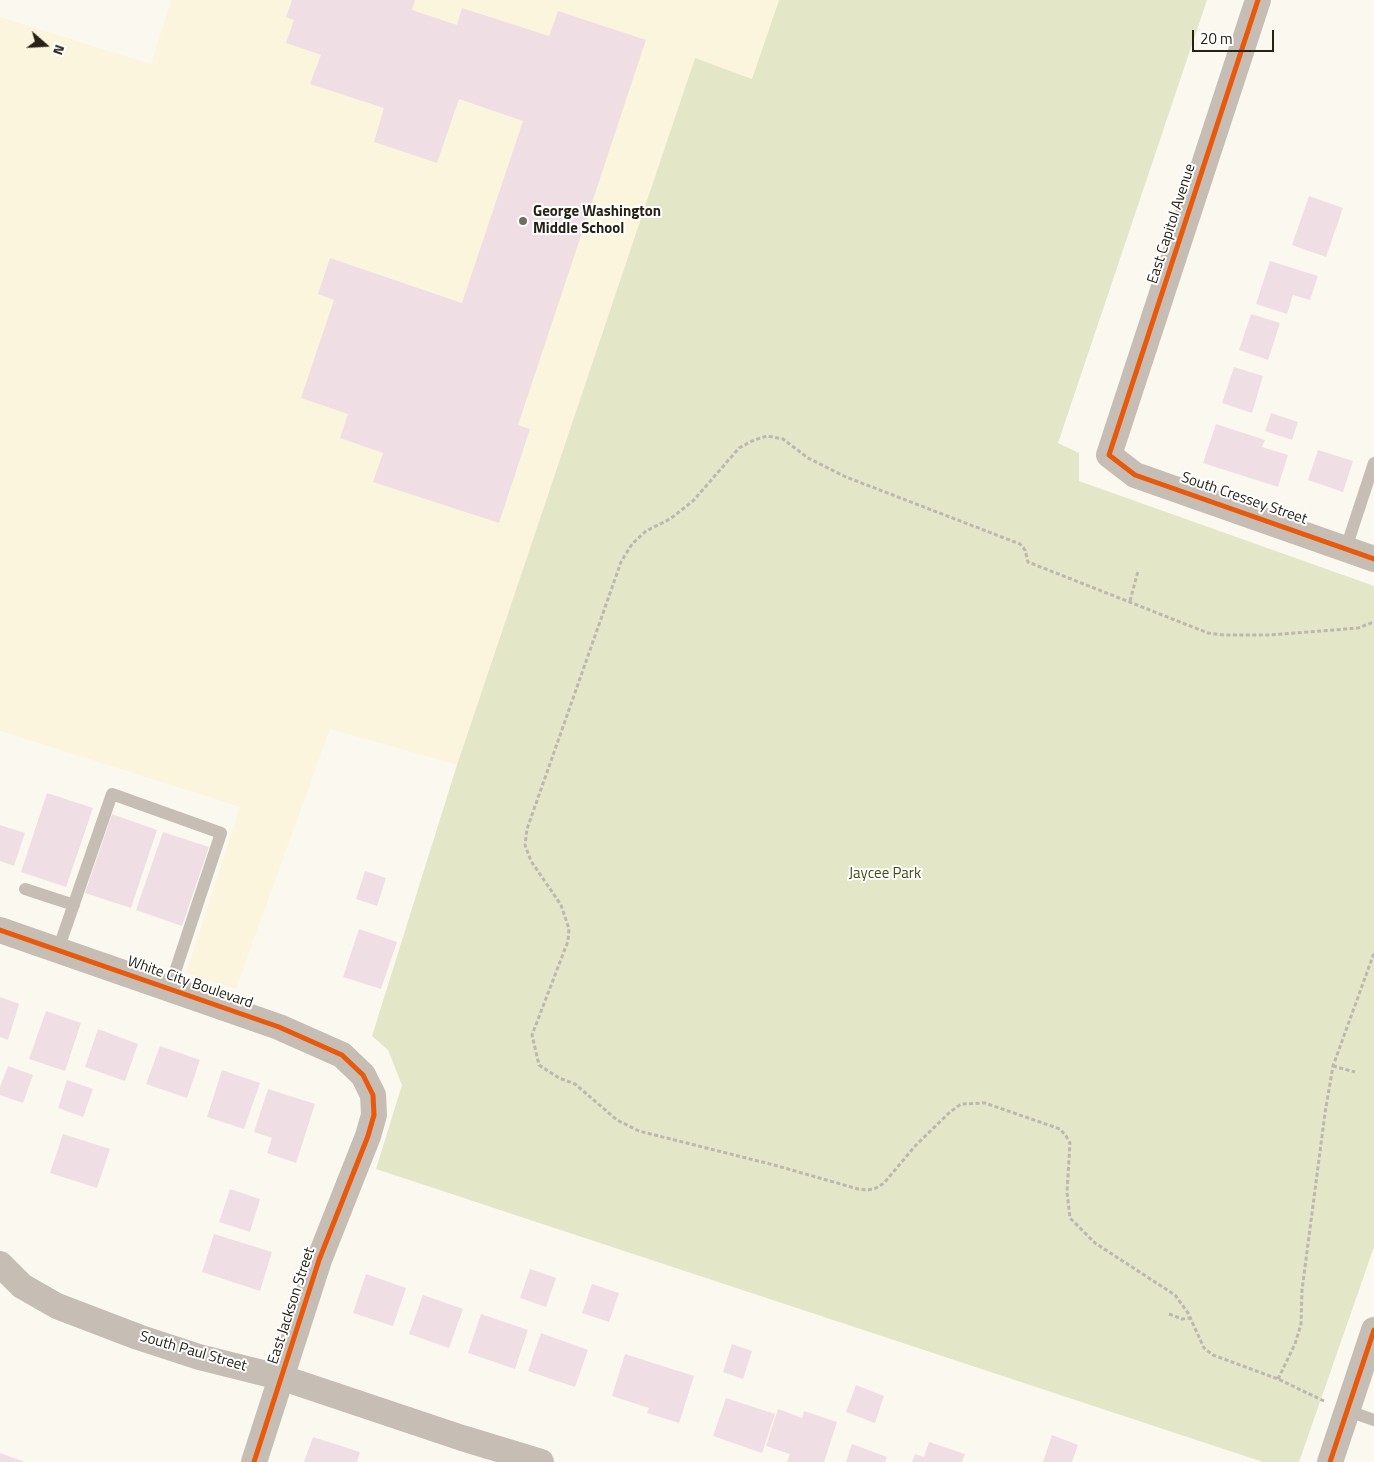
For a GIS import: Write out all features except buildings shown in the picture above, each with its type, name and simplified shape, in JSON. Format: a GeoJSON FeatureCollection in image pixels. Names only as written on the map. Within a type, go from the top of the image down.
{"type":"FeatureCollection","features":[{"type":"Feature","properties":{"kind":"street","name":"East Capitol Avenue"},"geometry":{"type":"LineString","coordinates":[[1109,455],[1258,0]]}},
{"type":"Feature","properties":{"kind":"street","name":"South Cressey Street"},"geometry":{"type":"LineString","coordinates":[[1109,455],[1135,475],[1374,559]]}},
{"type":"Feature","properties":{"kind":"street","name":"White City Boulevard"},"geometry":{"type":"LineString","coordinates":[[0,930],[279,1027],[342,1055],[364,1074]]}},
{"type":"Feature","properties":{"kind":"street","name":"East Jackson Street"},"geometry":{"type":"LineString","coordinates":[[254,1462],[283,1378],[319,1260],[368,1136],[374,1115],[373,1095],[364,1074]]}},
{"type":"Feature","properties":{"kind":"street","name":"South Paul Street"},"geometry":{"type":"LineString","coordinates":[[0,1264],[22,1286],[57,1306],[138,1338],[283,1378],[462,1438],[541,1462]]}},
{"type":"Feature","properties":{"kind":"street"},"geometry":{"type":"LineString","coordinates":[[1330,1462],[1374,1330]]}},
{"type":"Feature","properties":{"kind":"lane"},"geometry":{"type":"LineString","coordinates":[[1346,548],[1374,463]]}},
{"type":"Feature","properties":{"kind":"lane"},"geometry":{"type":"LineString","coordinates":[[58,950],[112,794],[221,833],[169,990]]}},
{"type":"Feature","properties":{"kind":"lane"},"geometry":{"type":"LineString","coordinates":[[24,889],[74,905]]}},
{"type":"Feature","properties":{"kind":"lane"},"geometry":{"type":"LineString","coordinates":[[1346,1410],[1374,1420]]}},
{"type":"Feature","properties":{"kind":"path"},"geometry":{"type":"LineString","coordinates":[[1346,1410],[1278,1379],[1213,1355],[1204,1348],[1190,1318],[1175,1295],[1094,1243],[1070,1218],[1067,1166],[1070,1143],[1060,1129],[985,1103],[961,1104],[916,1145],[884,1183],[876,1188],[858,1189],[774,1165],[639,1131],[617,1120],[575,1084],[559,1078],[539,1065],[532,1035],[568,941],[569,929],[561,906],[531,861],[525,845],[527,829],[621,562],[632,544],[646,531],[670,518],[693,501],[739,448],[767,436],[783,440],[794,446],[808,458],[846,477],[1020,544],[1025,550],[1028,562],[1208,633],[1270,635],[1358,628],[1374,622]]}},
{"type":"Feature","properties":{"kind":"path"},"geometry":{"type":"LineString","coordinates":[[1130,601],[1138,571]]}},
{"type":"Feature","properties":{"kind":"path"},"geometry":{"type":"LineString","coordinates":[[1278,1379],[1295,1344],[1301,1324],[1302,1290],[1333,1066],[1374,953]]}},
{"type":"Feature","properties":{"kind":"path"},"geometry":{"type":"LineString","coordinates":[[1333,1066],[1356,1072]]}},
{"type":"Feature","properties":{"kind":"path"},"geometry":{"type":"LineString","coordinates":[[1168,1314],[1182,1319],[1190,1318]]}},
{"type":"Feature","properties":{"kind":"shaded area"},"geometry":{"type":"Polygon","coordinates":[[[171,0],[779,0],[752,79],[695,59],[457,765],[330,729],[236,989],[186,973],[240,807],[0,731],[0,17],[151,64],[171,0]]]}},
{"type":"Feature","properties":{"kind":"green space","name":"Jaycee Park"},"geometry":{"type":"Polygon","coordinates":[[[779,0],[1207,0],[1058,443],[1079,453],[1079,481],[1374,586],[1374,1247],[1299,1462],[1263,1462],[376,1169],[402,1085],[388,1050],[372,1036],[457,765],[695,58],[752,79],[779,0]]]}},
{"type":"Feature","properties":{"kind":"cycle path"},"geometry":{"type":"LineString","coordinates":[[1258,0],[1109,455],[1135,475],[1374,559]]}},
{"type":"Feature","properties":{"kind":"cycle path"},"geometry":{"type":"LineString","coordinates":[[0,930],[279,1027],[342,1055],[363,1075],[373,1095],[374,1115],[368,1136],[319,1260],[254,1462]]}},
{"type":"Feature","properties":{"kind":"cycle path"},"geometry":{"type":"LineString","coordinates":[[1330,1462],[1374,1330]]}},
{"type":"Feature","properties":{"kind":"place","name":"George Washington Middle School"},"geometry":{"type":"Point","coordinates":[523,221]}}]}
